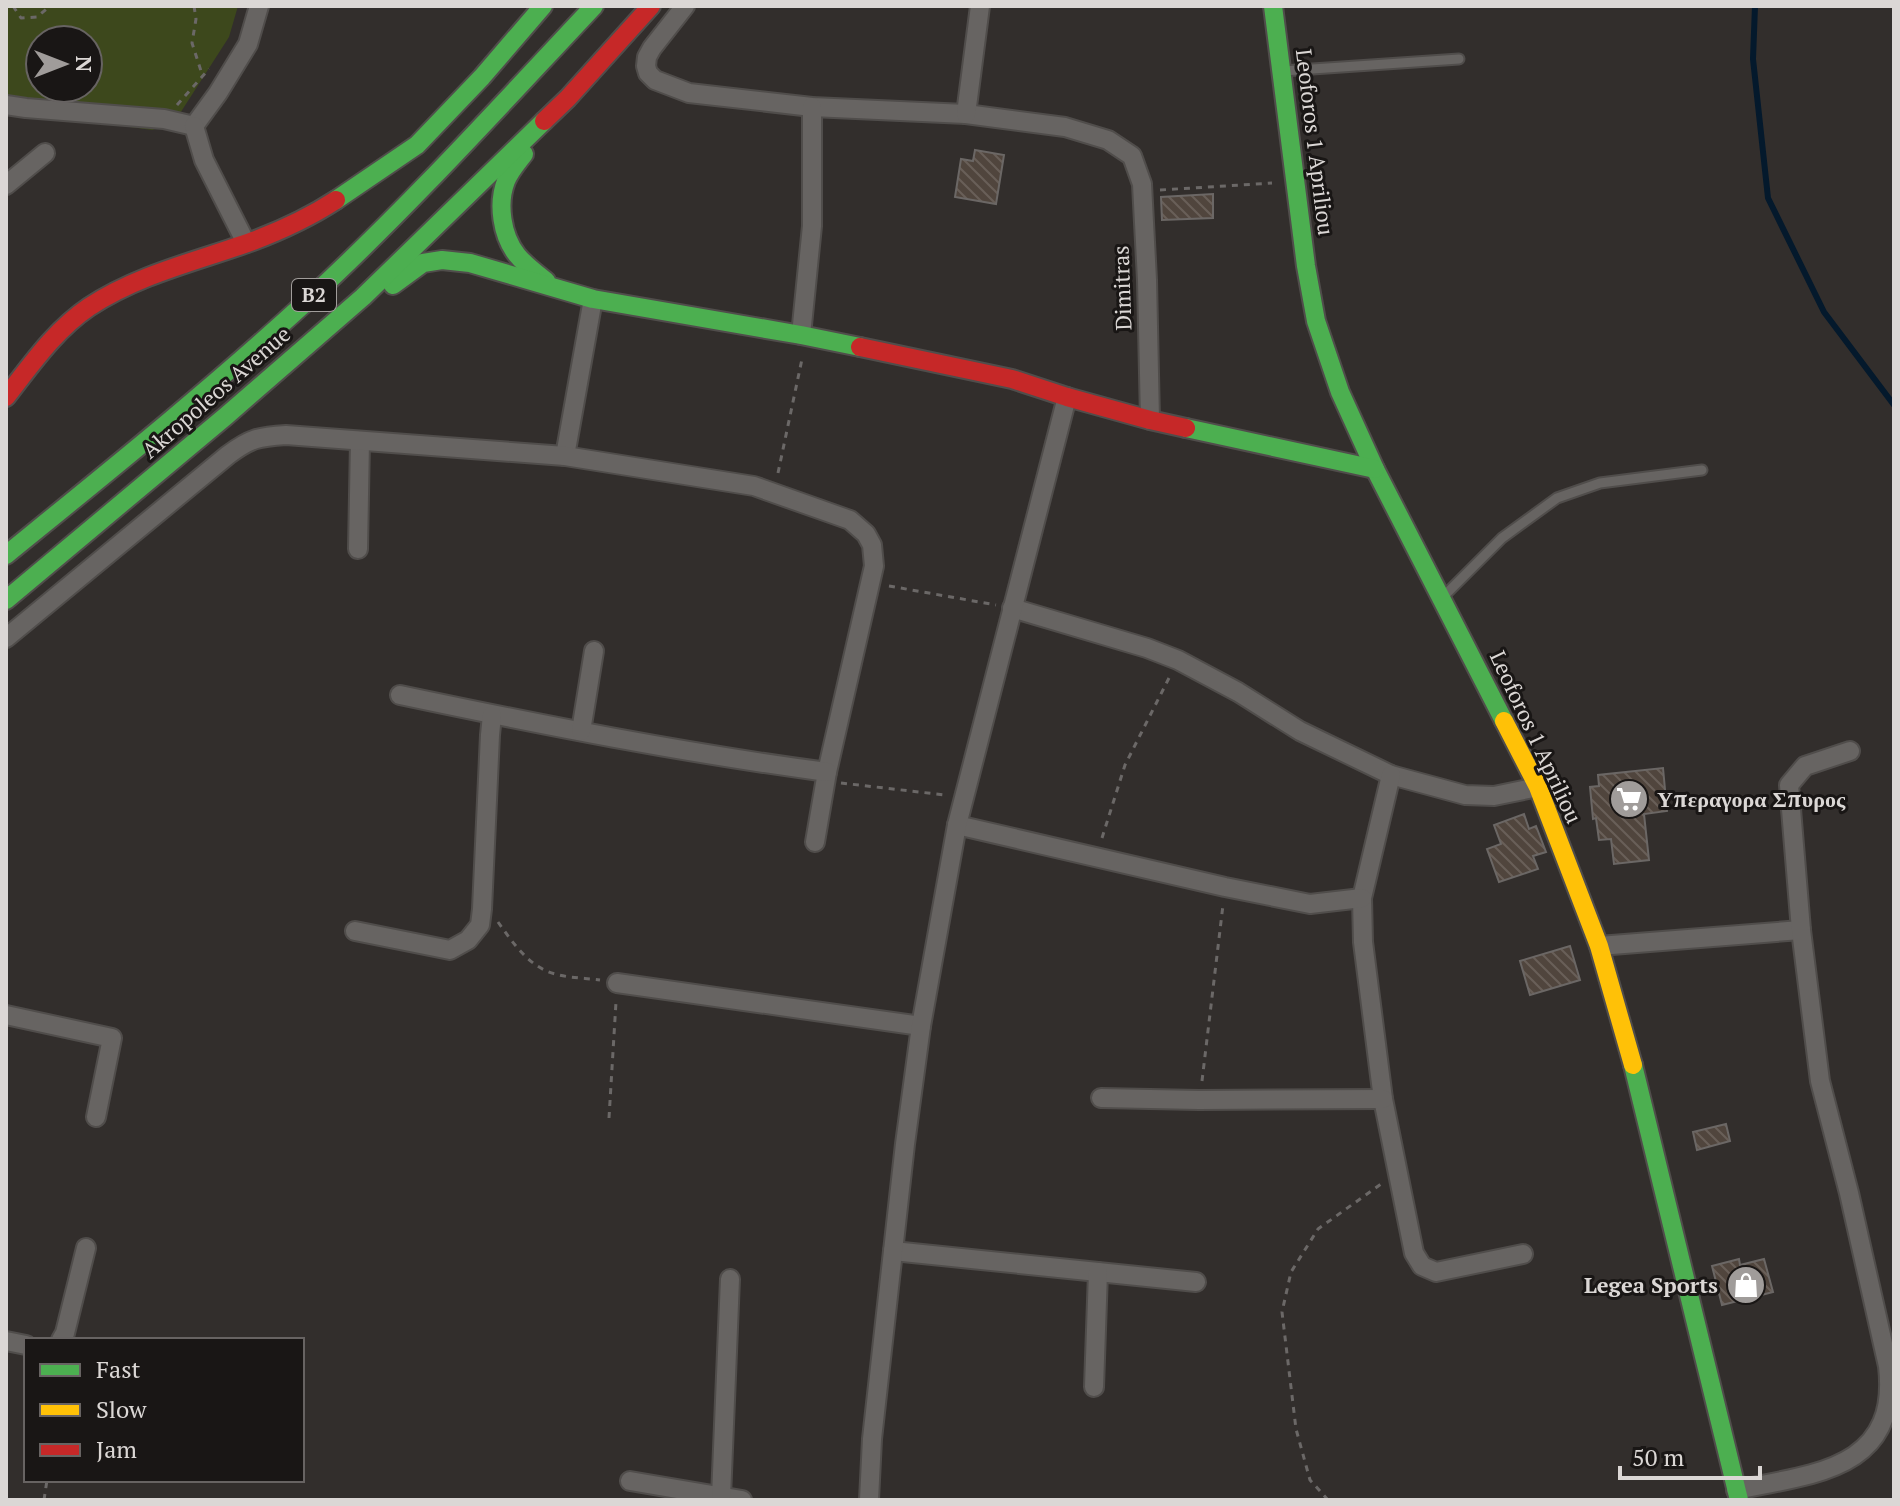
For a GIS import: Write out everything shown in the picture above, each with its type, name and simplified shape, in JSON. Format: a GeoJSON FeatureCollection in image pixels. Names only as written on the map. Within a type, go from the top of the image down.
{"type":"FeatureCollection","features":[{"type":"Feature","properties":{"kind":"main road"},"geometry":{"type":"LineString","coordinates":[[6,397],[57,335],[87,309],[121,288],[161,270],[278,232],[307,218],[415,146],[503,54],[543,6]]}},
{"type":"Feature","properties":{"kind":"main road","name":"Akropoleos Avenue"},"geometry":{"type":"LineString","coordinates":[[6,555],[178,415],[307,301],[423,189],[594,6]]}},
{"type":"Feature","properties":{"kind":"main road","name":"Akropoleos Avenue"},"geometry":{"type":"LineString","coordinates":[[6,600],[363,297],[568,98],[651,6]]}},
{"type":"Feature","properties":{"kind":"main road","name":"Leoforos 1 Apriliou"},"geometry":{"type":"LineString","coordinates":[[1273,6],[1306,266],[1316,321],[1340,392],[1375,469],[1538,787],[1599,946],[1638,1083],[1738,1495]]}},
{"type":"Feature","properties":{"kind":"main road"},"geometry":{"type":"LineString","coordinates":[[552,286],[519,257],[509,240],[502,218],[503,200],[506,182],[517,163],[568,98]]}},
{"type":"Feature","properties":{"kind":"main road"},"geometry":{"type":"LineString","coordinates":[[287,363],[339,330],[403,276],[423,263],[442,260],[470,263],[593,299],[804,336],[1012,379],[1150,420],[1375,469]]}},
{"type":"Feature","properties":{"kind":"street"},"geometry":{"type":"LineString","coordinates":[[194,126],[248,44],[259,6]]}},
{"type":"Feature","properties":{"kind":"street"},"geometry":{"type":"LineString","coordinates":[[685,6],[647,57],[648,73],[655,80],[689,93],[812,107],[966,114],[980,6]]}},
{"type":"Feature","properties":{"kind":"street"},"geometry":{"type":"LineString","coordinates":[[6,105],[164,119],[194,126]]}},
{"type":"Feature","properties":{"kind":"street"},"geometry":{"type":"LineString","coordinates":[[804,336],[812,226],[812,107]]}},
{"type":"Feature","properties":{"kind":"street","name":"Dimitras"},"geometry":{"type":"LineString","coordinates":[[966,114],[1065,127],[1108,140],[1132,156],[1142,184],[1150,420]]}},
{"type":"Feature","properties":{"kind":"street"},"geometry":{"type":"LineString","coordinates":[[194,126],[204,160],[246,243]]}},
{"type":"Feature","properties":{"kind":"street"},"geometry":{"type":"LineString","coordinates":[[6,185],[45,153]]}},
{"type":"Feature","properties":{"kind":"street"},"geometry":{"type":"LineString","coordinates":[[565,456],[593,299]]}},
{"type":"Feature","properties":{"kind":"street"},"geometry":{"type":"LineString","coordinates":[[869,1500],[872,1439],[905,1144],[921,1026],[957,825],[1067,397]]}},
{"type":"Feature","properties":{"kind":"street"},"geometry":{"type":"LineString","coordinates":[[6,638],[247,441],[262,437],[286,435],[565,456],[754,486],[850,520],[866,534],[872,545],[874,566],[815,842]]}},
{"type":"Feature","properties":{"kind":"street"},"geometry":{"type":"LineString","coordinates":[[358,549],[360,441]]}},
{"type":"Feature","properties":{"kind":"street"},"geometry":{"type":"LineString","coordinates":[[1012,608],[1178,660],[1238,692],[1300,731],[1391,775],[1465,795],[1494,796],[1538,787]]}},
{"type":"Feature","properties":{"kind":"street"},"geometry":{"type":"LineString","coordinates":[[581,731],[594,651]]}},
{"type":"Feature","properties":{"kind":"street"},"geometry":{"type":"LineString","coordinates":[[400,695],[492,715],[827,776]]}},
{"type":"Feature","properties":{"kind":"street"},"geometry":{"type":"LineString","coordinates":[[355,931],[450,950],[468,940],[480,925],[492,715]]}},
{"type":"Feature","properties":{"kind":"street"},"geometry":{"type":"LineString","coordinates":[[1738,1495],[1850,1460],[1866,1449],[1879,1434],[1887,1414],[1891,1388],[1849,1193],[1820,1081],[1801,930],[1789,785],[1805,766],[1850,751]]}},
{"type":"Feature","properties":{"kind":"street"},"geometry":{"type":"LineString","coordinates":[[1391,775],[1362,898],[1363,942],[1383,1099],[1414,1253],[1422,1266],[1436,1272],[1523,1254]]}},
{"type":"Feature","properties":{"kind":"street"},"geometry":{"type":"LineString","coordinates":[[957,825],[1310,904],[1362,898]]}},
{"type":"Feature","properties":{"kind":"street"},"geometry":{"type":"LineString","coordinates":[[1599,946],[1801,930]]}},
{"type":"Feature","properties":{"kind":"street"},"geometry":{"type":"LineString","coordinates":[[617,983],[921,1026]]}},
{"type":"Feature","properties":{"kind":"street"},"geometry":{"type":"LineString","coordinates":[[6,1015],[112,1038],[96,1117]]}},
{"type":"Feature","properties":{"kind":"street"},"geometry":{"type":"LineString","coordinates":[[1101,1098],[1383,1099]]}},
{"type":"Feature","properties":{"kind":"street"},"geometry":{"type":"LineString","coordinates":[[62,1338],[86,1248]]}},
{"type":"Feature","properties":{"kind":"street"},"geometry":{"type":"LineString","coordinates":[[893,1251],[1196,1282]]}},
{"type":"Feature","properties":{"kind":"street"},"geometry":{"type":"LineString","coordinates":[[1094,1387],[1098,1272]]}},
{"type":"Feature","properties":{"kind":"street"},"geometry":{"type":"LineString","coordinates":[[721,1497],[730,1279]]}},
{"type":"Feature","properties":{"kind":"street"},"geometry":{"type":"LineString","coordinates":[[630,1481],[742,1500]]}},
{"type":"Feature","properties":{"kind":"lane"},"geometry":{"type":"LineString","coordinates":[[1281,71],[1459,59]]}},
{"type":"Feature","properties":{"kind":"lane"},"geometry":{"type":"LineString","coordinates":[[1441,598],[1502,538],[1557,498],[1600,483],[1702,470]]}},
{"type":"Feature","properties":{"kind":"path"},"geometry":{"type":"LineString","coordinates":[[13,6],[21,18],[37,17],[50,6]]}},
{"type":"Feature","properties":{"kind":"path"},"geometry":{"type":"LineString","coordinates":[[194,6],[196,19],[192,43],[202,74]]}},
{"type":"Feature","properties":{"kind":"path"},"geometry":{"type":"LineString","coordinates":[[164,119],[218,60]]}},
{"type":"Feature","properties":{"kind":"path"},"geometry":{"type":"LineString","coordinates":[[1142,191],[1296,181]]}},
{"type":"Feature","properties":{"kind":"path"},"geometry":{"type":"LineString","coordinates":[[773,493],[804,336]]}},
{"type":"Feature","properties":{"kind":"path"},"geometry":{"type":"LineString","coordinates":[[870,583],[1012,608]]}},
{"type":"Feature","properties":{"kind":"path"},"geometry":{"type":"LineString","coordinates":[[1096,857],[1125,765],[1178,660]]}},
{"type":"Feature","properties":{"kind":"path"},"geometry":{"type":"LineString","coordinates":[[827,776],[964,797]]}},
{"type":"Feature","properties":{"kind":"path"},"geometry":{"type":"LineString","coordinates":[[1199,1100],[1225,887]]}},
{"type":"Feature","properties":{"kind":"path"},"geometry":{"type":"LineString","coordinates":[[483,899],[522,955],[539,967],[553,974],[617,983],[609,1118]]}},
{"type":"Feature","properties":{"kind":"path"},"geometry":{"type":"LineString","coordinates":[[1328,1500],[1310,1480],[1296,1429],[1282,1312],[1291,1272],[1318,1229],[1397,1173]]}},
{"type":"Feature","properties":{"kind":"green space"},"geometry":{"type":"Polygon","coordinates":[[[6,6],[238,6],[229,37],[177,118],[171,124],[152,130],[6,110],[6,6]]]}},
{"type":"Feature","properties":{"kind":"building"},"geometry":{"type":"Polygon","coordinates":[[[975,150],[1004,155],[996,204],[955,197],[961,159],[973,161],[975,150]]]}},
{"type":"Feature","properties":{"kind":"building"},"geometry":{"type":"Polygon","coordinates":[[[1213,194],[1213,218],[1162,220],[1161,197],[1213,194]]]}},
{"type":"Feature","properties":{"kind":"building","name":"Υπεραγορα Σπυρος"},"geometry":{"type":"Polygon","coordinates":[[[1663,768],[1667,811],[1644,814],[1649,860],[1614,864],[1611,839],[1599,840],[1590,787],[1599,786],[1598,775],[1663,768]]]}},
{"type":"Feature","properties":{"kind":"building"},"geometry":{"type":"Polygon","coordinates":[[[1524,814],[1529,829],[1536,826],[1546,852],[1533,856],[1538,869],[1499,882],[1487,849],[1501,844],[1494,825],[1524,814]]]}},
{"type":"Feature","properties":{"kind":"building"},"geometry":{"type":"Polygon","coordinates":[[[1570,946],[1580,980],[1530,995],[1520,961],[1570,946]]]}},
{"type":"Feature","properties":{"kind":"building"},"geometry":{"type":"Polygon","coordinates":[[[1726,1124],[1730,1141],[1697,1150],[1693,1132],[1726,1124]]]}},
{"type":"Feature","properties":{"kind":"building","name":"Legea Sports"},"geometry":{"type":"Polygon","coordinates":[[[1739,1259],[1740,1265],[1764,1259],[1773,1292],[1722,1305],[1712,1266],[1739,1259]]]}},
{"type":"Feature","properties":{"kind":"waterway"},"geometry":{"type":"LineString","coordinates":[[1755,6],[1753,59],[1768,198],[1824,312],[1894,405]]}},
{"type":"Feature","properties":{"kind":"traffic: fast"},"geometry":{"type":"LineString","coordinates":[[336,200],[417,145],[482,77],[543,6]]}},
{"type":"Feature","properties":{"kind":"traffic: fast"},"geometry":{"type":"LineString","coordinates":[[6,555],[196,399],[307,301],[489,119],[594,6]]}},
{"type":"Feature","properties":{"kind":"traffic: fast"},"geometry":{"type":"LineString","coordinates":[[1273,6],[1306,266],[1316,321],[1340,392],[1375,469],[1504,721]]}},
{"type":"Feature","properties":{"kind":"traffic: fast"},"geometry":{"type":"LineString","coordinates":[[6,600],[363,297],[544,121]]}},
{"type":"Feature","properties":{"kind":"traffic: fast"},"geometry":{"type":"LineString","coordinates":[[524,154],[506,181],[502,220],[517,255],[546,281]]}},
{"type":"Feature","properties":{"kind":"traffic: fast"},"geometry":{"type":"LineString","coordinates":[[393,285],[423,263],[442,260],[470,263],[593,299],[860,347]]}},
{"type":"Feature","properties":{"kind":"traffic: fast"},"geometry":{"type":"LineString","coordinates":[[1186,428],[1375,469]]}},
{"type":"Feature","properties":{"kind":"traffic: fast"},"geometry":{"type":"LineString","coordinates":[[1633,1065],[1739,1500]]}},
{"type":"Feature","properties":{"kind":"traffic: slow"},"geometry":{"type":"LineString","coordinates":[[1504,721],[1538,787],[1599,946],[1633,1065]]}},
{"type":"Feature","properties":{"kind":"traffic: jam"},"geometry":{"type":"LineString","coordinates":[[544,121],[651,6]]}},
{"type":"Feature","properties":{"kind":"traffic: jam"},"geometry":{"type":"LineString","coordinates":[[6,397],[65,326],[89,307],[148,277],[275,232],[336,200]]}},
{"type":"Feature","properties":{"kind":"traffic: jam"},"geometry":{"type":"LineString","coordinates":[[860,347],[1012,379],[1067,397],[1186,428]]}},
{"type":"Feature","properties":{"kind":"place","name":"Υπεραγορα Σπυρος"},"geometry":{"type":"Point","coordinates":[1629,799]}},
{"type":"Feature","properties":{"kind":"place","name":"Legea Sports"},"geometry":{"type":"Point","coordinates":[1746,1285]}}]}
